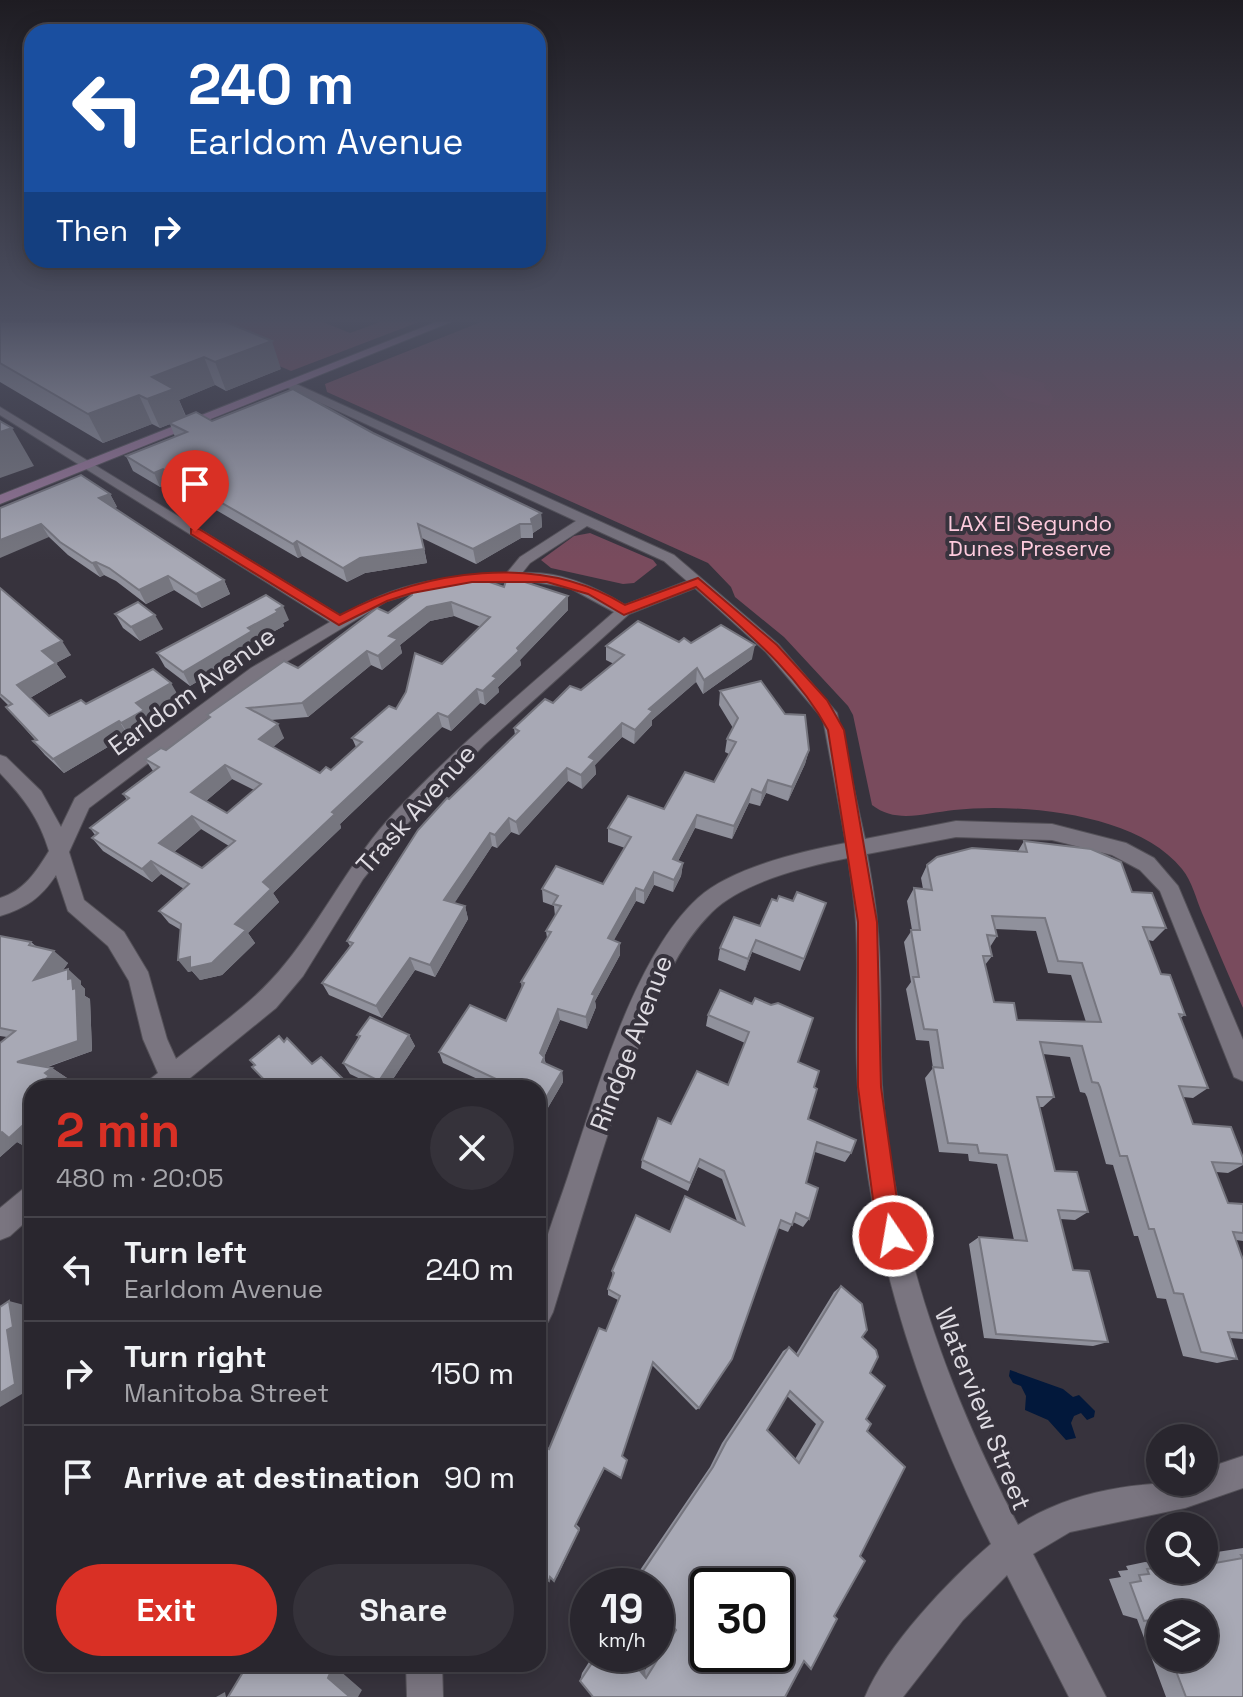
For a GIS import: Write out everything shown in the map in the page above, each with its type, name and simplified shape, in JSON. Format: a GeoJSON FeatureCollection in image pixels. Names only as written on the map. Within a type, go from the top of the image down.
{"type":"FeatureCollection","features":[{"type":"Feature","properties":{"kind":"main road"},"geometry":{"type":"LineString","coordinates":[[0,500],[249,401]]}},
{"type":"Feature","properties":{"kind":"street","name":"Waterview Street"},"geometry":{"type":"LineString","coordinates":[[326,401],[669,558],[772,648],[831,717],[867,922],[870,1087],[886,1207],[908,1295],[935,1380],[980,1487],[1088,1697]]}},
{"type":"Feature","properties":{"kind":"street"},"geometry":{"type":"LineString","coordinates":[[0,410],[339,621]]}},
{"type":"Feature","properties":{"kind":"street"},"geometry":{"type":"LineString","coordinates":[[512,576],[537,551],[588,519]]}},
{"type":"Feature","properties":{"kind":"street","name":"Earldom Avenue"},"geometry":{"type":"LineString","coordinates":[[0,907],[19,901],[39,884],[59,852],[82,803],[257,672],[382,598],[437,582],[512,576],[548,578],[573,584],[592,591],[624,611]]}},
{"type":"Feature","properties":{"kind":"street"},"geometry":{"type":"LineString","coordinates":[[624,611],[698,582]]}},
{"type":"Feature","properties":{"kind":"street","name":"Trask Avenue"},"geometry":{"type":"LineString","coordinates":[[177,1080],[268,1001],[295,969],[356,873],[401,818],[478,741],[624,611]]}},
{"type":"Feature","properties":{"kind":"street"},"geometry":{"type":"LineString","coordinates":[[0,762],[34,796],[50,822],[75,905],[116,939],[140,979],[169,1080]]}},
{"type":"Feature","properties":{"kind":"street","name":"Rindge Avenue"},"geometry":{"type":"LineString","coordinates":[[546,1287],[607,1097],[670,945],[707,903],[745,881],[813,857],[956,829],[1052,832],[1119,849],[1147,864],[1168,886],[1243,1069]]}},
{"type":"Feature","properties":{"kind":"street"},"geometry":{"type":"LineString","coordinates":[[0,1226],[24,1205]]}},
{"type":"Feature","properties":{"kind":"street"},"geometry":{"type":"LineString","coordinates":[[883,1697],[959,1595],[1011,1549],[1065,1516],[1185,1492],[1243,1472]]}},
{"type":"Feature","properties":{"kind":"street"},"geometry":{"type":"LineString","coordinates":[[424,1672],[425,1697]]}},
{"type":"Feature","properties":{"kind":"green space","name":"LAX El Segundo Dunes Preserve"},"geometry":{"type":"Polygon","coordinates":[[[347,401],[1243,401],[1243,1008],[1182,869],[1162,850],[1137,835],[1108,824],[1044,811],[981,808],[901,816],[881,811],[872,805],[853,715],[848,706],[784,637],[735,597],[731,587],[708,563],[347,401]]]}},
{"type":"Feature","properties":{"kind":"green space"},"geometry":{"type":"Polygon","coordinates":[[[590,533],[653,560],[657,565],[634,583],[623,584],[551,568],[541,560],[574,536],[590,533]]]}},
{"type":"Feature","properties":{"kind":"shaded area"},"geometry":{"type":"Polygon","coordinates":[[[1027,401],[1051,401],[1049,406],[1027,401]]]}},
{"type":"Feature","properties":{"kind":"water"},"geometry":{"type":"Polygon","coordinates":[[[1010,1370],[1063,1389],[1073,1397],[1079,1395],[1095,1411],[1094,1417],[1087,1420],[1081,1413],[1074,1416],[1071,1423],[1076,1438],[1066,1440],[1048,1420],[1025,1410],[1026,1396],[1021,1386],[1013,1383],[1010,1370]]]}},
{"type":"Feature","properties":{"kind":"building"},"geometry":{"type":"Polygon","coordinates":[[[66,401],[122,401],[88,414],[66,401]]]}},
{"type":"Feature","properties":{"kind":"building"},"geometry":{"type":"Polygon","coordinates":[[[262,401],[315,401],[373,433],[541,513],[531,519],[532,524],[520,524],[473,549],[418,524],[424,549],[360,558],[343,568],[297,541],[293,544],[163,469],[154,473],[126,456],[187,432],[169,423],[196,412],[212,421],[262,401]]]}},
{"type":"Feature","properties":{"kind":"building"},"geometry":{"type":"Polygon","coordinates":[[[0,421],[12,428],[0,432],[0,421]]]}},
{"type":"Feature","properties":{"kind":"building"},"geometry":{"type":"Polygon","coordinates":[[[81,475],[110,494],[99,498],[224,580],[196,594],[168,576],[139,590],[109,568],[92,563],[60,542],[41,524],[0,540],[0,508],[81,475]]]}},
{"type":"Feature","properties":{"kind":"building"},"geometry":{"type":"Polygon","coordinates":[[[472,576],[504,587],[506,581],[525,582],[568,596],[517,648],[519,651],[493,676],[497,678],[483,691],[477,689],[448,717],[438,713],[332,812],[335,814],[263,882],[271,889],[235,924],[246,930],[212,963],[190,968],[190,957],[178,960],[181,924],[159,911],[189,884],[151,861],[142,869],[92,838],[98,833],[90,828],[129,798],[123,794],[159,767],[145,759],[161,748],[166,750],[210,717],[207,715],[284,661],[298,668],[377,608],[388,613],[412,595],[411,592],[472,576]],[[451,602],[427,607],[389,636],[398,639],[378,656],[367,651],[302,703],[248,708],[278,724],[259,739],[320,773],[326,767],[331,770],[362,742],[352,738],[389,706],[396,709],[406,692],[415,653],[442,664],[490,617],[451,602]],[[225,765],[191,792],[227,813],[261,784],[225,765]],[[192,816],[159,843],[202,868],[235,841],[192,816]]]}},
{"type":"Feature","properties":{"kind":"building"},"geometry":{"type":"Polygon","coordinates":[[[0,588],[62,641],[42,651],[56,663],[17,685],[49,716],[81,700],[86,704],[153,669],[171,683],[136,703],[144,710],[53,759],[33,741],[37,740],[6,707],[12,704],[0,694],[0,588]]]}},
{"type":"Feature","properties":{"kind":"building"},"geometry":{"type":"Polygon","coordinates":[[[266,595],[283,606],[276,610],[278,612],[248,628],[252,631],[183,672],[157,653],[266,595]]]}},
{"type":"Feature","properties":{"kind":"building"},"geometry":{"type":"Polygon","coordinates":[[[138,602],[155,615],[131,627],[115,614],[138,602]]]}},
{"type":"Feature","properties":{"kind":"building"},"geometry":{"type":"Polygon","coordinates":[[[638,621],[679,642],[684,638],[691,643],[721,625],[755,645],[704,680],[697,668],[649,709],[653,711],[635,730],[622,723],[589,757],[595,760],[581,775],[567,768],[516,822],[509,818],[495,835],[490,833],[444,900],[465,906],[430,965],[410,958],[376,1006],[322,983],[353,943],[347,941],[418,830],[447,798],[519,731],[514,728],[545,699],[553,703],[570,686],[581,690],[624,655],[606,646],[638,621]]]}},
{"type":"Feature","properties":{"kind":"building"},"geometry":{"type":"Polygon","coordinates":[[[761,681],[785,714],[805,715],[809,750],[792,787],[768,780],[762,793],[752,789],[734,826],[697,815],[673,859],[683,863],[674,880],[654,872],[644,891],[636,888],[608,938],[620,943],[592,994],[595,995],[586,1017],[558,1009],[540,1053],[544,1057],[542,1062],[562,1071],[546,1098],[546,1080],[498,1080],[439,1052],[470,1005],[506,1021],[524,983],[521,982],[551,932],[546,931],[561,906],[553,904],[558,896],[542,889],[556,866],[603,884],[631,837],[608,828],[628,796],[664,809],[685,772],[714,782],[736,742],[727,739],[738,718],[720,691],[761,681]]]}},
{"type":"Feature","properties":{"kind":"building"},"geometry":{"type":"Polygon","coordinates":[[[1024,841],[1091,849],[1121,862],[1132,892],[1152,893],[1166,928],[1143,927],[1161,974],[1170,975],[1185,1015],[1179,1014],[1208,1088],[1179,1086],[1193,1124],[1231,1127],[1243,1158],[1243,1164],[1212,1162],[1228,1203],[1243,1204],[1243,1233],[1233,1232],[1243,1260],[1243,1333],[1228,1332],[1237,1359],[1201,1352],[1183,1294],[1174,1293],[1154,1229],[1149,1229],[1127,1156],[1120,1156],[1100,1087],[1092,1082],[1082,1046],[1040,1042],[1054,1097],[1037,1097],[1055,1171],[1077,1172],[1088,1212],[1058,1210],[1073,1270],[1089,1271],[1108,1342],[996,1334],[979,1237],[1027,1241],[1007,1155],[979,1153],[977,1145],[948,1143],[933,1067],[943,1068],[937,1030],[924,1029],[913,977],[919,977],[911,930],[920,930],[914,888],[932,890],[927,865],[937,857],[972,848],[1027,852],[1024,841]],[[992,916],[997,936],[987,935],[992,956],[983,956],[994,1002],[1014,1003],[1017,1020],[1101,1022],[1082,963],[1058,961],[1045,918],[992,916]]]}},
{"type":"Feature","properties":{"kind":"building"},"geometry":{"type":"Polygon","coordinates":[[[797,892],[826,903],[804,959],[756,940],[748,959],[720,948],[734,917],[760,926],[772,899],[777,901],[779,896],[793,901],[797,892]]]}},
{"type":"Feature","properties":{"kind":"building"},"geometry":{"type":"Polygon","coordinates":[[[0,936],[31,942],[29,945],[54,951],[34,980],[68,969],[68,979],[72,978],[73,989],[76,988],[78,1041],[17,1062],[52,1068],[45,1073],[49,1076],[45,1080],[24,1080],[24,1124],[9,1138],[2,1132],[0,1134],[0,1043],[15,1031],[0,1028],[0,936]]]}},
{"type":"Feature","properties":{"kind":"building"},"geometry":{"type":"Polygon","coordinates":[[[720,990],[752,1004],[755,998],[771,1005],[778,1003],[813,1018],[798,1062],[819,1071],[808,1119],[856,1140],[851,1153],[817,1142],[806,1183],[818,1188],[809,1219],[796,1213],[792,1225],[781,1220],[732,1359],[699,1408],[653,1362],[622,1456],[627,1460],[621,1478],[604,1468],[575,1526],[579,1530],[554,1581],[550,1577],[549,1581],[546,1578],[546,1450],[599,1328],[606,1331],[620,1296],[608,1289],[612,1271],[636,1215],[670,1232],[685,1196],[744,1225],[724,1171],[700,1159],[690,1183],[642,1160],[658,1118],[671,1124],[697,1071],[728,1085],[749,1032],[708,1015],[720,990]]]}},
{"type":"Feature","properties":{"kind":"building"},"geometry":{"type":"Polygon","coordinates":[[[370,1017],[409,1035],[377,1080],[343,1063],[360,1036],[357,1035],[370,1017]]]}},
{"type":"Feature","properties":{"kind":"building"},"geometry":{"type":"Polygon","coordinates":[[[279,1036],[284,1042],[287,1038],[312,1064],[321,1057],[344,1080],[264,1080],[252,1067],[255,1065],[250,1060],[279,1036]]]}},
{"type":"Feature","properties":{"kind":"building"},"geometry":{"type":"Polygon","coordinates":[[[841,1286],[862,1304],[867,1330],[862,1337],[876,1350],[878,1357],[870,1373],[885,1386],[866,1419],[871,1424],[867,1431],[905,1467],[860,1556],[865,1561],[834,1616],[837,1619],[811,1669],[804,1661],[785,1697],[593,1697],[580,1681],[586,1672],[641,1672],[646,1678],[650,1672],[674,1672],[674,1568],[645,1568],[789,1347],[798,1356],[841,1286]],[[790,1391],[767,1430],[799,1463],[823,1422],[790,1391]]]}},
{"type":"Feature","properties":{"kind":"building"},"geometry":{"type":"Polygon","coordinates":[[[9,1301],[13,1327],[7,1330],[15,1384],[0,1393],[0,1307],[9,1301]]]}},
{"type":"Feature","properties":{"kind":"building"},"geometry":{"type":"Polygon","coordinates":[[[1243,1558],[1243,1697],[1186,1697],[1176,1672],[1218,1672],[1218,1600],[1146,1600],[1144,1621],[1130,1583],[1141,1581],[1139,1575],[1146,1574],[1146,1584],[1218,1584],[1218,1562],[1243,1558]]]}},
{"type":"Feature","properties":{"kind":"building"},"geometry":{"type":"Polygon","coordinates":[[[243,1672],[331,1672],[328,1678],[350,1697],[228,1697],[243,1672]]]}},
{"type":"Feature","properties":{"kind":"route"},"geometry":{"type":"LineString","coordinates":[[195,532],[339,621],[382,598],[409,589],[472,578],[548,578],[592,591],[624,611],[698,582],[772,648],[821,704],[836,730],[867,922],[870,1087],[886,1207],[893,1236]]}}]}
